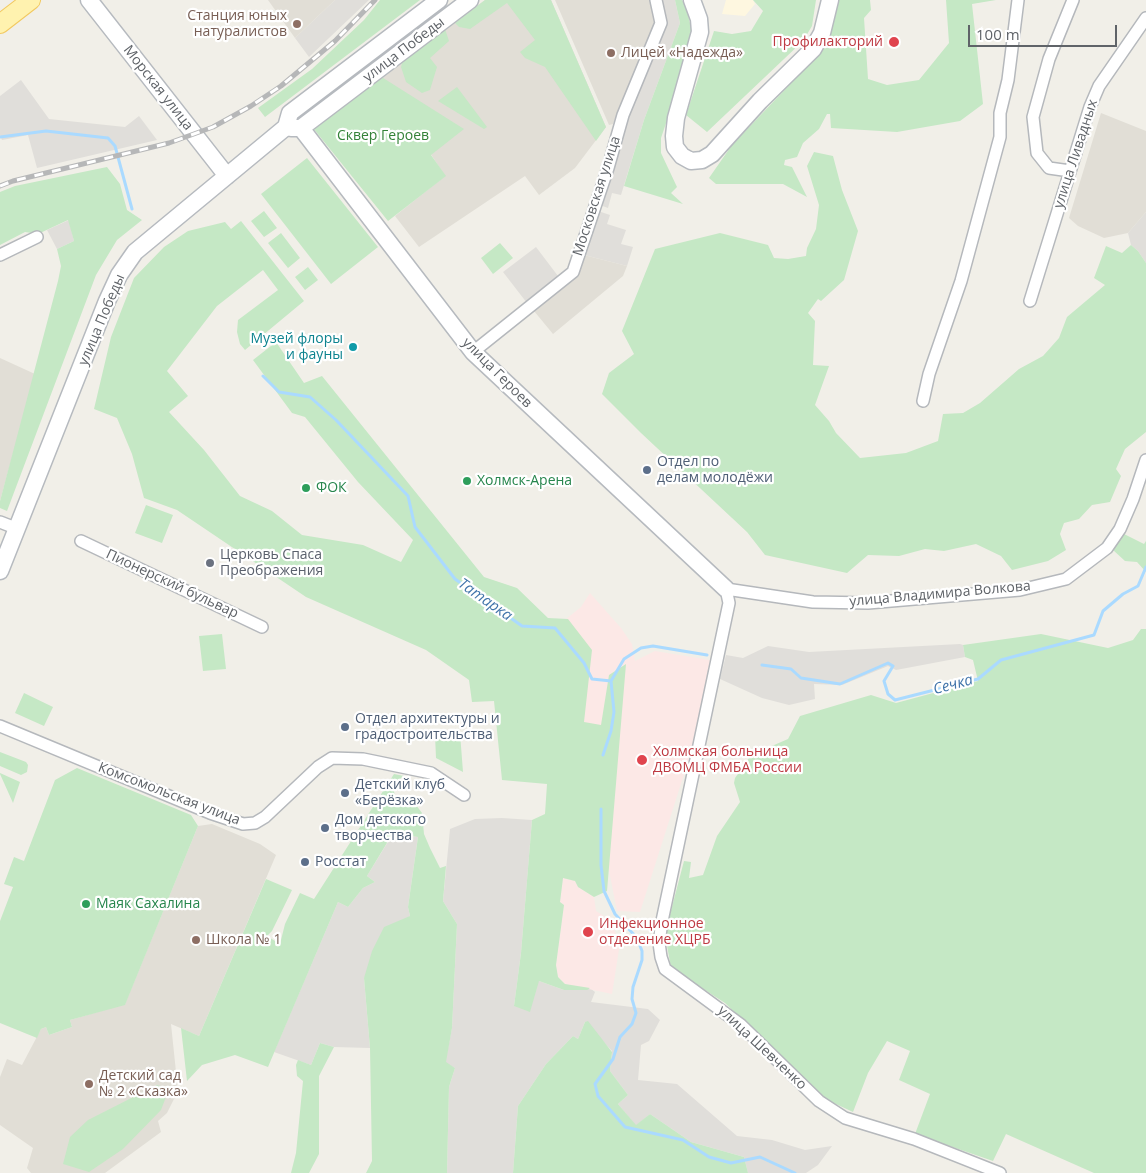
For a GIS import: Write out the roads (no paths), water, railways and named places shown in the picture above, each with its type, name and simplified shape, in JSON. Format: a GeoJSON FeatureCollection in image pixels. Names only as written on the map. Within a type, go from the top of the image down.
{"type":"FeatureCollection","features":[{"type":"Feature","properties":{"kind":"main road"},"geometry":{"type":"LineString","coordinates":[[0,24],[31,0]]}},
{"type":"Feature","properties":{"kind":"main road","name":"Морская улица"},"geometry":{"type":"LineString","coordinates":[[89,0],[226,176]]}},
{"type":"Feature","properties":{"kind":"main road","name":"улица Победы"},"geometry":{"type":"LineString","coordinates":[[294,128],[290,113],[439,0]]}},
{"type":"Feature","properties":{"kind":"main road","name":"улица Победы"},"geometry":{"type":"LineString","coordinates":[[0,571],[119,275],[136,252],[226,176],[470,0]]}},
{"type":"Feature","properties":{"kind":"main road"},"geometry":{"type":"LineString","coordinates":[[692,0],[700,19],[700,32],[676,118],[674,136],[678,152],[691,161],[702,160],[712,154],[760,101],[812,49],[822,33],[830,0]]}},
{"type":"Feature","properties":{"kind":"main road","name":"улица Героев"},"geometry":{"type":"LineString","coordinates":[[294,128],[473,352],[726,589]]}},
{"type":"Feature","properties":{"kind":"street","name":"Московская улица"},"geometry":{"type":"LineString","coordinates":[[473,352],[572,272],[608,168],[623,115],[661,23],[656,0]]}},
{"type":"Feature","properties":{"kind":"street"},"geometry":{"type":"LineString","coordinates":[[923,401],[929,374],[961,281],[1000,137],[1000,113],[1008,80],[1018,0]]}},
{"type":"Feature","properties":{"kind":"street"},"geometry":{"type":"LineString","coordinates":[[1070,171],[1049,168],[1037,153],[1033,117],[1049,59],[1073,0]]}},
{"type":"Feature","properties":{"kind":"street","name":"улица Ливадных"},"geometry":{"type":"LineString","coordinates":[[1030,301],[1090,107],[1099,86],[1146,18]]}},
{"type":"Feature","properties":{"kind":"street"},"geometry":{"type":"LineString","coordinates":[[0,255],[37,237]]}},
{"type":"Feature","properties":{"kind":"street","name":"улица Владимира Волкова"},"geometry":{"type":"LineString","coordinates":[[726,589],[813,602],[868,603],[1020,590],[1066,579],[1107,548],[1120,528],[1133,499],[1146,460]]}},
{"type":"Feature","properties":{"kind":"street"},"geometry":{"type":"LineString","coordinates":[[0,522],[18,529]]}},
{"type":"Feature","properties":{"kind":"street","name":"Пионерский бульвар"},"geometry":{"type":"LineString","coordinates":[[81,541],[262,627]]}},
{"type":"Feature","properties":{"kind":"street","name":"улица Шевченко"},"geometry":{"type":"LineString","coordinates":[[726,589],[729,603],[662,921],[659,943],[665,969],[721,1008],[819,1101],[845,1118],[914,1139],[1000,1173]]}},
{"type":"Feature","properties":{"kind":"street","name":"Комсомольская улица"},"geometry":{"type":"LineString","coordinates":[[0,726],[210,813],[243,824],[255,823],[265,817],[318,767],[332,758],[363,759],[431,773],[464,795]]}},
{"type":"Feature","properties":{"kind":"waterway","name":"Татарка"},"geometry":{"type":"LineString","coordinates":[[0,137],[46,131],[108,138],[115,146],[132,209]]}},
{"type":"Feature","properties":{"kind":"waterway","name":"Татарка"},"geometry":{"type":"LineString","coordinates":[[263,376],[279,392],[310,397],[336,420],[408,496],[415,527],[455,579],[522,626],[555,628],[584,663],[592,679],[611,681]]}},
{"type":"Feature","properties":{"kind":"waterway","name":"Сечка"},"geometry":{"type":"LineString","coordinates":[[762,665],[791,669],[801,678],[840,684],[888,663],[893,666],[884,681],[888,694],[895,700],[978,679],[1001,660],[1094,635],[1103,611],[1123,594],[1138,586],[1146,567]]}},
{"type":"Feature","properties":{"kind":"waterway","name":"Сечка"},"geometry":{"type":"LineString","coordinates":[[611,681],[624,659],[641,648],[653,646],[707,655]]}},
{"type":"Feature","properties":{"kind":"waterway","name":"Татарка"},"geometry":{"type":"LineString","coordinates":[[603,755],[611,731],[614,712],[611,681]]}},
{"type":"Feature","properties":{"kind":"waterway","name":"Татарка"},"geometry":{"type":"LineString","coordinates":[[601,809],[601,865],[604,891],[615,914],[637,938],[642,951],[642,960],[633,987],[632,999],[636,1013],[632,1024],[620,1037],[613,1059],[595,1084],[598,1096],[625,1127],[683,1140],[709,1157],[731,1163],[760,1157],[795,1173]]}},
{"type":"Feature","properties":{"kind":"railway"},"geometry":{"type":"LineString","coordinates":[[0,186],[13,181],[169,143],[213,127],[251,106],[281,86],[335,41],[375,0]]}},
{"type":"Feature","properties":{"kind":"place","name":"Станция юных натуралистов"},"geometry":{"type":"Point","coordinates":[297,24]}},
{"type":"Feature","properties":{"kind":"place","name":"Профилакторий"},"geometry":{"type":"Point","coordinates":[894,42]}},
{"type":"Feature","properties":{"kind":"place","name":"Лицей «Надежда»"},"geometry":{"type":"Point","coordinates":[611,53]}},
{"type":"Feature","properties":{"kind":"place","name":"Музей флоры и фауны"},"geometry":{"type":"Point","coordinates":[353,347]}},
{"type":"Feature","properties":{"kind":"place","name":"Отдел по делам молодёжи"},"geometry":{"type":"Point","coordinates":[647,470]}},
{"type":"Feature","properties":{"kind":"place","name":"Холмск-Арена"},"geometry":{"type":"Point","coordinates":[467,481]}},
{"type":"Feature","properties":{"kind":"place","name":"ФОК"},"geometry":{"type":"Point","coordinates":[306,488]}},
{"type":"Feature","properties":{"kind":"place","name":"Церковь Спаса Преображения"},"geometry":{"type":"Point","coordinates":[210,563]}},
{"type":"Feature","properties":{"kind":"place","name":"Отдел архитектуры и градостроительства"},"geometry":{"type":"Point","coordinates":[345,727]}},
{"type":"Feature","properties":{"kind":"place","name":"Холмская больница ДВОМЦ ФМБА России"},"geometry":{"type":"Point","coordinates":[642,760]}},
{"type":"Feature","properties":{"kind":"place","name":"Детский клуб «Берёзка»"},"geometry":{"type":"Point","coordinates":[345,793]}},
{"type":"Feature","properties":{"kind":"place","name":"Дом детского творчества"},"geometry":{"type":"Point","coordinates":[325,828]}},
{"type":"Feature","properties":{"kind":"place","name":"Росстат"},"geometry":{"type":"Point","coordinates":[305,862]}},
{"type":"Feature","properties":{"kind":"place","name":"Маяк Сахалина"},"geometry":{"type":"Point","coordinates":[86,904]}},
{"type":"Feature","properties":{"kind":"place","name":"Инфекционное отделение ХЦРБ"},"geometry":{"type":"Point","coordinates":[588,932]}},
{"type":"Feature","properties":{"kind":"place","name":"Школа № 1"},"geometry":{"type":"Point","coordinates":[196,940]}},
{"type":"Feature","properties":{"kind":"place","name":"Детский сад № 2 «Сказка»"},"geometry":{"type":"Point","coordinates":[89,1084]}},
{"type":"Feature","properties":{"kind":"park label","name":"Сквер Героев"},"geometry":{"type":"Point","coordinates":[383,136]}}]}
